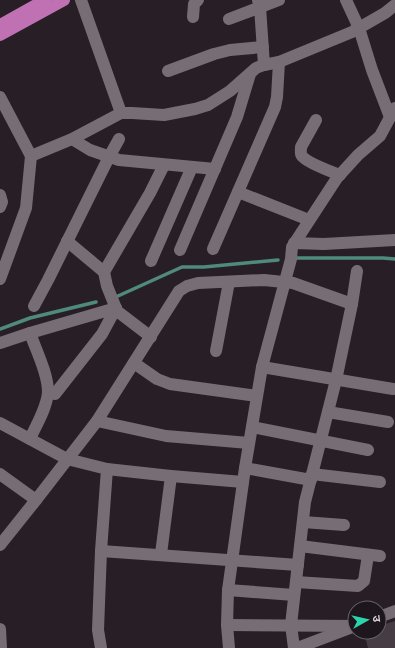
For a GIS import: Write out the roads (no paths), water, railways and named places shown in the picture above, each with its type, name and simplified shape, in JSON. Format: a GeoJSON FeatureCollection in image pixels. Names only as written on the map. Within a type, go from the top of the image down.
{"type":"FeatureCollection","features":[{"type":"Feature","properties":{"kind":"highway"},"geometry":{"type":"LineString","coordinates":[[0,25],[45,0]]}},
{"type":"Feature","properties":{"kind":"highway"},"geometry":{"type":"LineString","coordinates":[[0,35],[64,0]]}},
{"type":"Feature","properties":{"kind":"street"},"geometry":{"type":"LineString","coordinates":[[81,0],[122,113]]}},
{"type":"Feature","properties":{"kind":"street"},"geometry":{"type":"LineString","coordinates":[[193,17],[194,4],[198,0]]}},
{"type":"Feature","properties":{"kind":"street"},"geometry":{"type":"LineString","coordinates":[[229,19],[259,3],[279,0]]}},
{"type":"Feature","properties":{"kind":"street"},"geometry":{"type":"LineString","coordinates":[[229,648],[227,625],[228,590],[245,468],[262,367],[292,249],[309,220],[340,175],[358,155],[380,136],[392,112],[372,70],[359,28],[346,0]]}},
{"type":"Feature","properties":{"kind":"street"},"geometry":{"type":"LineString","coordinates":[[259,3],[264,65]]}},
{"type":"Feature","properties":{"kind":"street"},"geometry":{"type":"LineString","coordinates":[[31,156],[72,139],[122,113],[132,112],[164,115],[195,110],[218,99],[230,91],[256,68],[278,62],[359,28],[385,13],[395,5]]}},
{"type":"Feature","properties":{"kind":"street"},"geometry":{"type":"LineString","coordinates":[[168,71],[214,54],[230,50],[263,47]]}},
{"type":"Feature","properties":{"kind":"street"},"geometry":{"type":"LineString","coordinates":[[213,249],[275,107],[278,97],[278,62]]}},
{"type":"Feature","properties":{"kind":"street"},"geometry":{"type":"LineString","coordinates":[[180,250],[237,117],[250,73]]}},
{"type":"Feature","properties":{"kind":"street"},"geometry":{"type":"LineString","coordinates":[[0,97],[31,156],[26,208],[0,279]]}},
{"type":"Feature","properties":{"kind":"street"},"geometry":{"type":"LineString","coordinates":[[316,120],[302,147],[302,156],[307,160],[340,175]]}},
{"type":"Feature","properties":{"kind":"street"},"geometry":{"type":"LineString","coordinates":[[72,139],[90,150],[119,160],[214,169]]}},
{"type":"Feature","properties":{"kind":"street"},"geometry":{"type":"LineString","coordinates":[[34,306],[119,139]]}},
{"type":"Feature","properties":{"kind":"street"},"geometry":{"type":"LineString","coordinates":[[104,272],[150,193],[164,165]]}},
{"type":"Feature","properties":{"kind":"street"},"geometry":{"type":"LineString","coordinates":[[151,261],[192,167]]}},
{"type":"Feature","properties":{"kind":"street"},"geometry":{"type":"LineString","coordinates":[[238,192],[309,220]]}},
{"type":"Feature","properties":{"kind":"street"},"geometry":{"type":"LineString","coordinates":[[0,195],[2,202],[0,207]]}},
{"type":"Feature","properties":{"kind":"street"},"geometry":{"type":"LineString","coordinates":[[292,249],[324,244],[395,240]]}},
{"type":"Feature","properties":{"kind":"street"},"geometry":{"type":"LineString","coordinates":[[67,241],[104,272],[114,305],[123,316],[151,337]]}},
{"type":"Feature","properties":{"kind":"street"},"geometry":{"type":"LineString","coordinates":[[294,648],[291,625],[305,502],[336,380],[352,304],[357,271]]}},
{"type":"Feature","properties":{"kind":"street"},"geometry":{"type":"LineString","coordinates":[[0,545],[97,421],[180,291],[187,286],[198,283],[264,280],[284,282],[307,287],[352,304]]}},
{"type":"Feature","properties":{"kind":"street"},"geometry":{"type":"LineString","coordinates":[[216,352],[229,282]]}},
{"type":"Feature","properties":{"kind":"street"},"geometry":{"type":"LineString","coordinates":[[0,343],[114,305]]}},
{"type":"Feature","properties":{"kind":"street"},"geometry":{"type":"LineString","coordinates":[[55,394],[102,334],[114,305]]}},
{"type":"Feature","properties":{"kind":"street"},"geometry":{"type":"LineString","coordinates":[[30,333],[42,367],[48,392],[45,405],[30,439]]}},
{"type":"Feature","properties":{"kind":"street"},"geometry":{"type":"LineString","coordinates":[[134,363],[157,379],[170,384],[257,396]]}},
{"type":"Feature","properties":{"kind":"street"},"geometry":{"type":"LineString","coordinates":[[262,367],[393,389]]}},
{"type":"Feature","properties":{"kind":"street"},"geometry":{"type":"LineString","coordinates":[[328,412],[388,422]]}},
{"type":"Feature","properties":{"kind":"street"},"geometry":{"type":"LineString","coordinates":[[97,421],[166,436],[249,443]]}},
{"type":"Feature","properties":{"kind":"street"},"geometry":{"type":"LineString","coordinates":[[0,423],[67,459],[107,469],[243,482]]}},
{"type":"Feature","properties":{"kind":"street"},"geometry":{"type":"LineString","coordinates":[[252,427],[368,450]]}},
{"type":"Feature","properties":{"kind":"street"},"geometry":{"type":"LineString","coordinates":[[245,468],[311,477],[380,482]]}},
{"type":"Feature","properties":{"kind":"street"},"geometry":{"type":"LineString","coordinates":[[101,648],[98,630],[101,551],[107,469]]}},
{"type":"Feature","properties":{"kind":"street"},"geometry":{"type":"LineString","coordinates":[[0,474],[36,500]]}},
{"type":"Feature","properties":{"kind":"street"},"geometry":{"type":"LineString","coordinates":[[161,554],[170,476]]}},
{"type":"Feature","properties":{"kind":"street"},"geometry":{"type":"LineString","coordinates":[[303,522],[344,526]]}},
{"type":"Feature","properties":{"kind":"street"},"geometry":{"type":"LineString","coordinates":[[296,582],[358,586],[364,581],[374,556],[300,546]]}},
{"type":"Feature","properties":{"kind":"street"},"geometry":{"type":"LineString","coordinates":[[101,551],[298,564]]}},
{"type":"Feature","properties":{"kind":"street"},"geometry":{"type":"LineString","coordinates":[[228,590],[294,595]]}},
{"type":"Feature","properties":{"kind":"street"},"geometry":{"type":"LineString","coordinates":[[227,625],[347,626]]}},
{"type":"Feature","properties":{"kind":"street"},"geometry":{"type":"LineString","coordinates":[[297,648],[347,629]]}},
{"type":"Feature","properties":{"kind":"waterway"},"geometry":{"type":"LineString","coordinates":[[297,258],[395,259]]}},
{"type":"Feature","properties":{"kind":"waterway"},"geometry":{"type":"LineString","coordinates":[[118,296],[182,267],[204,267],[278,260]]}},
{"type":"Feature","properties":{"kind":"waterway"},"geometry":{"type":"LineString","coordinates":[[0,329],[30,318],[96,302]]}}]}
